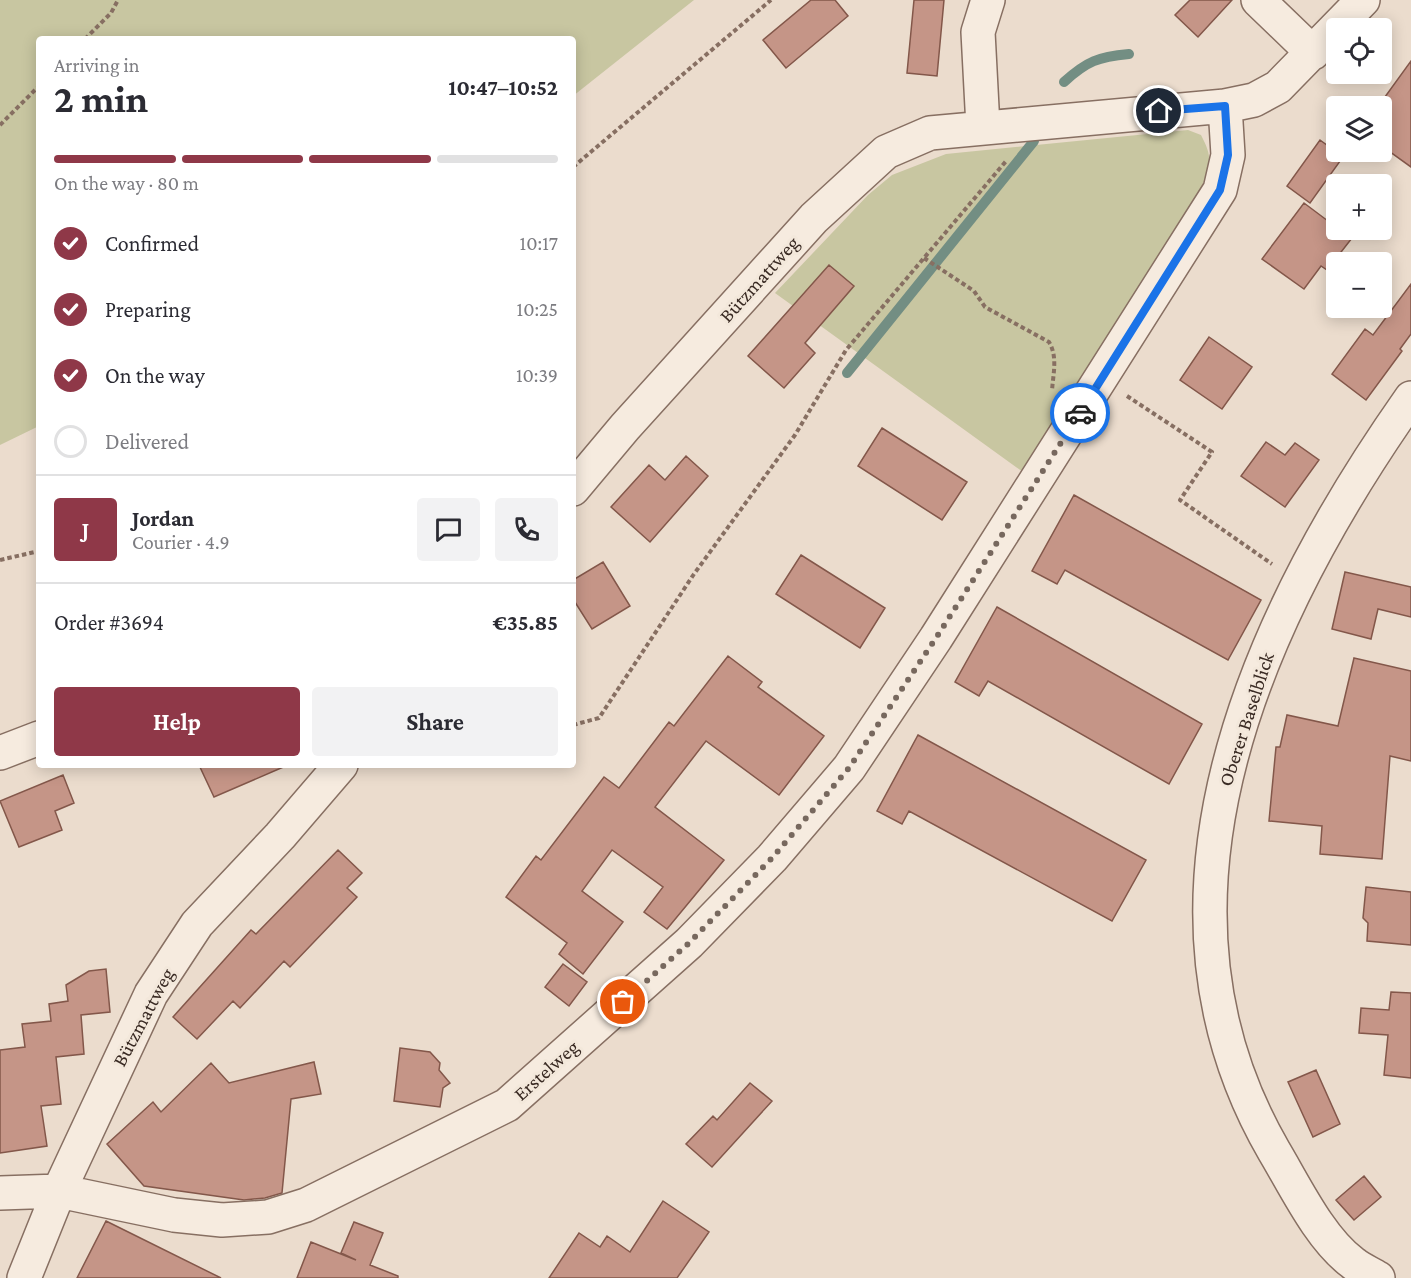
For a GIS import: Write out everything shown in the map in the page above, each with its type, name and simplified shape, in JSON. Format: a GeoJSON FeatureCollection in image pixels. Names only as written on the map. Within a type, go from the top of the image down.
{"type":"FeatureCollection","features":[{"type":"Feature","properties":{"kind":"street"},"geometry":{"type":"LineString","coordinates":[[983,127],[978,32],[988,0]]}},
{"type":"Feature","properties":{"kind":"street"},"geometry":{"type":"LineString","coordinates":[[1258,0],[1313,53]]}},
{"type":"Feature","properties":{"kind":"street","name":"Bützmattweg"},"geometry":{"type":"LineString","coordinates":[[576,485],[625,427],[814,218],[886,152],[930,133],[1225,106],[1254,100],[1278,87],[1363,0]]}},
{"type":"Feature","properties":{"kind":"street","name":"Erstelweg"},"geometry":{"type":"LineString","coordinates":[[0,1193],[59,1191],[174,1215],[222,1220],[268,1217],[306,1205],[507,1105],[689,943],[772,858],[849,768],[936,638],[1220,190],[1228,155],[1225,106]]}},
{"type":"Feature","properties":{"kind":"street","name":"Oberer Baselblick"},"geometry":{"type":"LineString","coordinates":[[1378,1278],[1352,1262],[1315,1221],[1253,1115],[1226,1032],[1210,953],[1211,864],[1224,777],[1259,673],[1297,582],[1388,430],[1411,398]]}},
{"type":"Feature","properties":{"kind":"street"},"geometry":{"type":"LineString","coordinates":[[0,753],[36,739]]}},
{"type":"Feature","properties":{"kind":"street","name":"Bützmattweg"},"geometry":{"type":"LineString","coordinates":[[24,1278],[59,1191],[151,994],[197,924],[280,836],[338,768]]}},
{"type":"Feature","properties":{"kind":"path"},"geometry":{"type":"LineString","coordinates":[[88,36],[111,13],[118,0]]}},
{"type":"Feature","properties":{"kind":"path"},"geometry":{"type":"LineString","coordinates":[[576,164],[771,0]]}},
{"type":"Feature","properties":{"kind":"path"},"geometry":{"type":"LineString","coordinates":[[0,125],[36,89]]}},
{"type":"Feature","properties":{"kind":"path"},"geometry":{"type":"LineString","coordinates":[[576,724],[599,718],[694,574],[795,435],[846,350],[1039,123]]}},
{"type":"Feature","properties":{"kind":"path"},"geometry":{"type":"LineString","coordinates":[[924,258],[974,291],[985,307],[1049,342],[1053,350],[1054,362],[1050,402]]}},
{"type":"Feature","properties":{"kind":"path"},"geometry":{"type":"LineString","coordinates":[[1101,379],[1212,452],[1180,500],[1297,582]]}},
{"type":"Feature","properties":{"kind":"path"},"geometry":{"type":"LineString","coordinates":[[0,560],[36,552]]}},
{"type":"Feature","properties":{"kind":"shaded area"},"geometry":{"type":"Polygon","coordinates":[[[0,0],[694,0],[576,94],[576,36],[36,36],[36,427],[0,445],[0,0]]]}},
{"type":"Feature","properties":{"kind":"shaded area"},"geometry":{"type":"Polygon","coordinates":[[[1188,130],[1201,135],[1209,155],[1208,172],[1202,186],[1023,472],[775,293],[868,195],[892,175],[946,154],[1188,130]]]}},
{"type":"Feature","properties":{"kind":"building"},"geometry":{"type":"Polygon","coordinates":[[[811,0],[835,0],[848,16],[786,68],[763,40],[811,0]]]}},
{"type":"Feature","properties":{"kind":"building"},"geometry":{"type":"Polygon","coordinates":[[[914,0],[944,0],[937,76],[907,73],[914,0]]]}},
{"type":"Feature","properties":{"kind":"building"},"geometry":{"type":"Polygon","coordinates":[[[1190,0],[1232,0],[1198,37],[1175,15],[1190,0]]]}},
{"type":"Feature","properties":{"kind":"building"},"geometry":{"type":"Polygon","coordinates":[[[1411,61],[1411,167],[1392,153],[1392,96],[1386,96],[1411,61]]]}},
{"type":"Feature","properties":{"kind":"building"},"geometry":{"type":"Polygon","coordinates":[[[1320,140],[1326,144],[1326,162],[1339,162],[1331,174],[1326,174],[1326,181],[1310,203],[1287,186],[1320,140]]]}},
{"type":"Feature","properties":{"kind":"building"},"geometry":{"type":"Polygon","coordinates":[[[1304,203],[1326,220],[1326,240],[1350,240],[1341,252],[1326,252],[1326,269],[1321,266],[1304,289],[1262,259],[1304,203]]]}},
{"type":"Feature","properties":{"kind":"building"},"geometry":{"type":"Polygon","coordinates":[[[829,265],[854,286],[805,343],[815,353],[784,388],[748,356],[829,265]]]}},
{"type":"Feature","properties":{"kind":"building"},"geometry":{"type":"Polygon","coordinates":[[[1411,284],[1411,334],[1400,349],[1402,351],[1366,400],[1332,374],[1365,329],[1373,335],[1386,318],[1392,318],[1392,310],[1411,284]]]}},
{"type":"Feature","properties":{"kind":"building"},"geometry":{"type":"Polygon","coordinates":[[[1209,337],[1252,367],[1222,409],[1180,380],[1209,337]]]}},
{"type":"Feature","properties":{"kind":"building"},"geometry":{"type":"Polygon","coordinates":[[[882,428],[967,482],[942,520],[858,466],[882,428]]]}},
{"type":"Feature","properties":{"kind":"building"},"geometry":{"type":"Polygon","coordinates":[[[1266,442],[1285,455],[1295,443],[1319,460],[1285,507],[1241,476],[1266,442]]]}},
{"type":"Feature","properties":{"kind":"building"},"geometry":{"type":"Polygon","coordinates":[[[686,456],[708,476],[650,542],[611,507],[649,465],[665,480],[686,456]]]}},
{"type":"Feature","properties":{"kind":"building"},"geometry":{"type":"Polygon","coordinates":[[[1074,495],[1261,600],[1228,660],[1065,570],[1057,584],[1032,571],[1074,495]]]}},
{"type":"Feature","properties":{"kind":"building"},"geometry":{"type":"Polygon","coordinates":[[[801,555],[885,608],[860,648],[776,594],[801,555]]]}},
{"type":"Feature","properties":{"kind":"building"},"geometry":{"type":"Polygon","coordinates":[[[603,562],[630,606],[592,629],[576,604],[576,578],[603,562]]]}},
{"type":"Feature","properties":{"kind":"building"},"geometry":{"type":"Polygon","coordinates":[[[1345,572],[1411,587],[1411,617],[1378,609],[1371,639],[1332,629],[1345,572]]]}},
{"type":"Feature","properties":{"kind":"building"},"geometry":{"type":"Polygon","coordinates":[[[997,607],[1202,724],[1169,784],[988,681],[979,696],[955,682],[997,607]]]}},
{"type":"Feature","properties":{"kind":"building"},"geometry":{"type":"Polygon","coordinates":[[[728,656],[762,682],[758,687],[824,736],[779,795],[706,741],[655,807],[724,860],[667,929],[644,912],[663,887],[612,850],[582,891],[623,922],[583,974],[559,954],[567,943],[506,897],[536,856],[541,860],[604,777],[619,788],[669,722],[674,726],[728,656]]]}},
{"type":"Feature","properties":{"kind":"building"},"geometry":{"type":"Polygon","coordinates":[[[1354,658],[1411,671],[1411,761],[1390,756],[1382,859],[1320,854],[1322,826],[1269,821],[1276,747],[1280,747],[1287,715],[1338,726],[1354,658]]]}},
{"type":"Feature","properties":{"kind":"building"},"geometry":{"type":"Polygon","coordinates":[[[918,735],[1146,860],[1112,921],[909,811],[902,824],[877,811],[918,735]]]}},
{"type":"Feature","properties":{"kind":"building"},"geometry":{"type":"Polygon","coordinates":[[[200,768],[281,768],[214,797],[200,768]]]}},
{"type":"Feature","properties":{"kind":"building"},"geometry":{"type":"Polygon","coordinates":[[[63,775],[74,803],[55,811],[62,830],[19,847],[0,801],[63,775]]]}},
{"type":"Feature","properties":{"kind":"building"},"geometry":{"type":"Polygon","coordinates":[[[338,850],[362,873],[347,888],[357,897],[290,967],[284,961],[240,1008],[233,1001],[197,1039],[173,1017],[251,930],[256,934],[338,850]]]}},
{"type":"Feature","properties":{"kind":"building"},"geometry":{"type":"Polygon","coordinates":[[[1366,887],[1411,892],[1411,945],[1367,941],[1368,923],[1363,918],[1366,887]]]}},
{"type":"Feature","properties":{"kind":"building"},"geometry":{"type":"Polygon","coordinates":[[[563,964],[587,982],[569,1006],[545,987],[563,964]]]}},
{"type":"Feature","properties":{"kind":"building"},"geometry":{"type":"Polygon","coordinates":[[[106,969],[110,1012],[81,1015],[84,1054],[56,1057],[61,1104],[41,1106],[47,1146],[0,1153],[0,1050],[25,1047],[22,1024],[51,1021],[49,1004],[68,1001],[66,985],[89,971],[106,969]]]}},
{"type":"Feature","properties":{"kind":"building"},"geometry":{"type":"Polygon","coordinates":[[[1391,992],[1411,993],[1411,1078],[1384,1075],[1388,1035],[1359,1033],[1361,1008],[1389,1010],[1391,992]]]}},
{"type":"Feature","properties":{"kind":"building"},"geometry":{"type":"Polygon","coordinates":[[[400,1048],[430,1052],[440,1063],[439,1070],[450,1083],[443,1088],[440,1107],[394,1101],[400,1048]]]}},
{"type":"Feature","properties":{"kind":"building"},"geometry":{"type":"Polygon","coordinates":[[[314,1062],[321,1094],[291,1099],[282,1193],[265,1198],[244,1200],[144,1186],[107,1144],[153,1102],[161,1112],[211,1063],[229,1083],[314,1062]]]}},
{"type":"Feature","properties":{"kind":"building"},"geometry":{"type":"Polygon","coordinates":[[[1316,1070],[1340,1124],[1313,1137],[1288,1082],[1316,1070]]]}},
{"type":"Feature","properties":{"kind":"building"},"geometry":{"type":"Polygon","coordinates":[[[750,1083],[772,1101],[712,1167],[686,1144],[713,1116],[717,1120],[750,1083]]]}},
{"type":"Feature","properties":{"kind":"building"},"geometry":{"type":"Polygon","coordinates":[[[1364,1176],[1381,1197],[1354,1220],[1336,1200],[1364,1176]]]}},
{"type":"Feature","properties":{"kind":"building"},"geometry":{"type":"Polygon","coordinates":[[[663,1201],[709,1232],[677,1278],[549,1278],[579,1233],[600,1247],[607,1236],[630,1252],[663,1201]]]}},
{"type":"Feature","properties":{"kind":"building"},"geometry":{"type":"Polygon","coordinates":[[[106,1221],[221,1278],[77,1278],[106,1221]]]}},
{"type":"Feature","properties":{"kind":"building"},"geometry":{"type":"Polygon","coordinates":[[[354,1222],[383,1233],[370,1265],[398,1276],[398,1278],[297,1278],[311,1242],[356,1260],[341,1253],[354,1222]]]}},
{"type":"Feature","properties":{"kind":"waterway"},"geometry":{"type":"LineString","coordinates":[[1064,82],[1094,61],[1129,54]]}},
{"type":"Feature","properties":{"kind":"waterway"},"geometry":{"type":"LineString","coordinates":[[847,373],[1034,141]]}},
{"type":"Feature","properties":{"kind":"way so far"},"geometry":{"type":"LineString","coordinates":[[623,1002],[689,943],[772,858],[849,768],[936,638],[1080,413]]}},
{"type":"Feature","properties":{"kind":"route"},"geometry":{"type":"LineString","coordinates":[[1080,413],[1220,190],[1228,155],[1225,106],[1159,111]]}}]}
